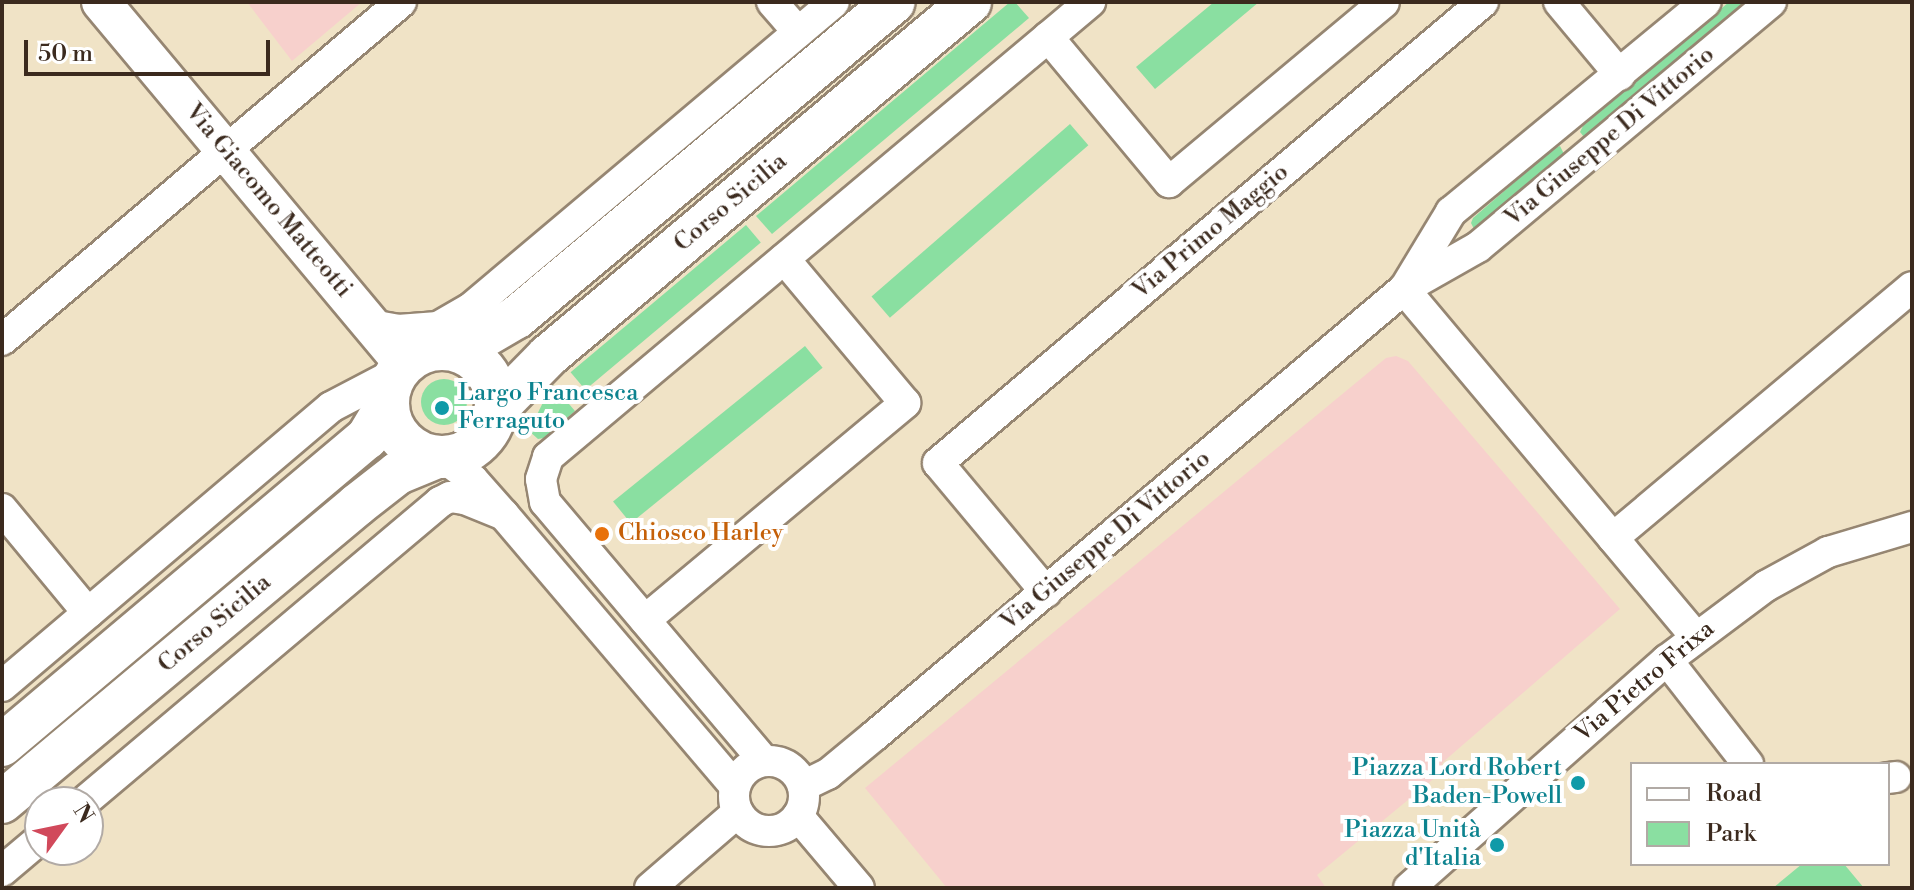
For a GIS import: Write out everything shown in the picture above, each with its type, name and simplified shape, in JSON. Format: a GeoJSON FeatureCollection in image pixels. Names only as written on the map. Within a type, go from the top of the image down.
{"type":"FeatureCollection","features":[{"type":"Feature","properties":{"kind":"main road","name":"Corso Sicilia"},"geometry":{"type":"LineString","coordinates":[[459,351],[517,317],[894,2]]}},
{"type":"Feature","properties":{"kind":"main road","name":"Corso Sicilia"},"geometry":{"type":"LineString","coordinates":[[496,409],[548,356],[970,2]]}},
{"type":"Feature","properties":{"kind":"main road"},"geometry":{"type":"LineString","coordinates":[[440,349],[459,351],[475,360],[487,373],[495,390],[496,409],[491,427],[479,443],[463,453],[441,458],[418,452],[402,440],[392,423],[396,380],[421,353],[440,349]]}},
{"type":"Feature","properties":{"kind":"main road","name":"Corso Sicilia"},"geometry":{"type":"LineString","coordinates":[[2,745],[358,446],[396,380]]}},
{"type":"Feature","properties":{"kind":"main road","name":"Corso Sicilia"},"geometry":{"type":"LineString","coordinates":[[2,802],[357,505],[398,473],[441,458]]}},
{"type":"Feature","properties":{"kind":"street","name":"Via Giacomo Matteotti"},"geometry":{"type":"LineString","coordinates":[[101,2],[371,325],[396,380]]}},
{"type":"Feature","properties":{"kind":"street"},"geometry":{"type":"LineString","coordinates":[[3,337],[401,2]]}},
{"type":"Feature","properties":{"kind":"street"},"geometry":{"type":"LineString","coordinates":[[772,2],[798,32]]}},
{"type":"Feature","properties":{"kind":"street"},"geometry":{"type":"LineString","coordinates":[[371,325],[398,330],[438,327],[472,307],[834,2]]}},
{"type":"Feature","properties":{"kind":"street"},"geometry":{"type":"LineString","coordinates":[[859,888],[801,801],[792,769],[764,761],[545,502],[541,479],[548,457],[1090,2]]}},
{"type":"Feature","properties":{"kind":"street"},"geometry":{"type":"LineString","coordinates":[[1048,37],[1169,182],[1384,2]]}},
{"type":"Feature","properties":{"kind":"street","name":"Via Primo Maggio"},"geometry":{"type":"LineString","coordinates":[[1046,592],[938,463],[1483,2]]}},
{"type":"Feature","properties":{"kind":"street"},"geometry":{"type":"LineString","coordinates":[[1559,2],[1620,75]]}},
{"type":"Feature","properties":{"kind":"street","name":"Via Giuseppe Di Vittorio"},"geometry":{"type":"LineString","coordinates":[[1404,289],[1451,212],[1706,2]]}},
{"type":"Feature","properties":{"kind":"street","name":"Via Giuseppe Di Vittorio"},"geometry":{"type":"LineString","coordinates":[[801,801],[828,774],[1404,289],[1478,247],[1771,2]]}},
{"type":"Feature","properties":{"kind":"street"},"geometry":{"type":"LineString","coordinates":[[645,620],[905,403],[784,259]]}},
{"type":"Feature","properties":{"kind":"street"},"geometry":{"type":"LineString","coordinates":[[1613,538],[1912,287]]}},
{"type":"Feature","properties":{"kind":"street"},"geometry":{"type":"LineString","coordinates":[[1404,289],[1696,637]]}},
{"type":"Feature","properties":{"kind":"street"},"geometry":{"type":"LineString","coordinates":[[2,686],[331,407],[396,380]]}},
{"type":"Feature","properties":{"kind":"street"},"geometry":{"type":"LineString","coordinates":[[441,458],[473,480],[504,515],[736,799],[752,827],[782,829],[801,801]]}},
{"type":"Feature","properties":{"kind":"street"},"geometry":{"type":"LineString","coordinates":[[103,786],[440,502],[450,497],[465,499],[504,515]]}},
{"type":"Feature","properties":{"kind":"street"},"geometry":{"type":"LineString","coordinates":[[2,509],[88,613]]}},
{"type":"Feature","properties":{"kind":"street","name":"Via Pietro Frixa"},"geometry":{"type":"LineString","coordinates":[[1409,888],[1667,660],[1766,586],[1828,552],[1912,527]]}},
{"type":"Feature","properties":{"kind":"street"},"geometry":{"type":"LineString","coordinates":[[1667,660],[1746,762]]}},
{"type":"Feature","properties":{"kind":"street"},"geometry":{"type":"LineString","coordinates":[[650,888],[736,799],[742,774],[764,761]]}},
{"type":"Feature","properties":{"kind":"street"},"geometry":{"type":"LineString","coordinates":[[2,871],[24,852]]}},
{"type":"Feature","properties":{"kind":"shaded area"},"geometry":{"type":"Polygon","coordinates":[[[247,2],[362,2],[292,61],[247,2]]]}},
{"type":"Feature","properties":{"kind":"shaded area"},"geometry":{"type":"Polygon","coordinates":[[[1396,356],[1408,361],[1620,609],[1443,762],[1437,776],[1317,875],[1326,888],[947,888],[865,788],[1386,358],[1396,356]]]}},
{"type":"Feature","properties":{"kind":"green space"},"geometry":{"type":"Polygon","coordinates":[[[1010,2],[1015,2],[1029,18],[772,234],[756,216],[1010,2]]]}},
{"type":"Feature","properties":{"kind":"green space"},"geometry":{"type":"Polygon","coordinates":[[[1214,2],[1259,2],[1155,89],[1136,67],[1214,2]]]}},
{"type":"Feature","properties":{"kind":"green space"},"geometry":{"type":"Polygon","coordinates":[[[1729,2],[1748,2],[1588,139],[1584,137],[1580,132],[1583,126],[1729,2]]]}},
{"type":"Feature","properties":{"kind":"green space"},"geometry":{"type":"Polygon","coordinates":[[[1070,124],[1088,145],[890,318],[872,297],[1070,124]]]}},
{"type":"Feature","properties":{"kind":"green space"},"geometry":{"type":"Polygon","coordinates":[[[1560,146],[1565,156],[1475,231],[1471,223],[1473,218],[1560,146]]]}},
{"type":"Feature","properties":{"kind":"green space"},"geometry":{"type":"Polygon","coordinates":[[[746,225],[761,243],[585,390],[571,372],[746,225]]]}},
{"type":"Feature","properties":{"kind":"green space"},"geometry":{"type":"Polygon","coordinates":[[[805,346],[823,368],[631,523],[613,501],[805,346]]]}},
{"type":"Feature","properties":{"kind":"green space"},"geometry":{"type":"Polygon","coordinates":[[[444,379],[460,386],[467,402],[460,418],[444,425],[428,418],[421,402],[428,386],[444,379]]]}},
{"type":"Feature","properties":{"kind":"green space"},"geometry":{"type":"Polygon","coordinates":[[[552,384],[575,411],[544,438],[538,439],[529,431],[552,384]]]}},
{"type":"Feature","properties":{"kind":"green space"},"geometry":{"type":"Polygon","coordinates":[[[1800,866],[1846,866],[1864,888],[1773,888],[1800,866]]]}},
{"type":"Feature","properties":{"kind":"place","name":"Largo Francesca Ferraguto"},"geometry":{"type":"Point","coordinates":[442,408]}},
{"type":"Feature","properties":{"kind":"place","name":"Chiosco Harley"},"geometry":{"type":"Point","coordinates":[602,534]}},
{"type":"Feature","properties":{"kind":"place","name":"Piazza Lord Robert Baden-Powell"},"geometry":{"type":"Point","coordinates":[1578,783]}},
{"type":"Feature","properties":{"kind":"place","name":"Piazza Unità d'Italia"},"geometry":{"type":"Point","coordinates":[1497,845]}}]}
